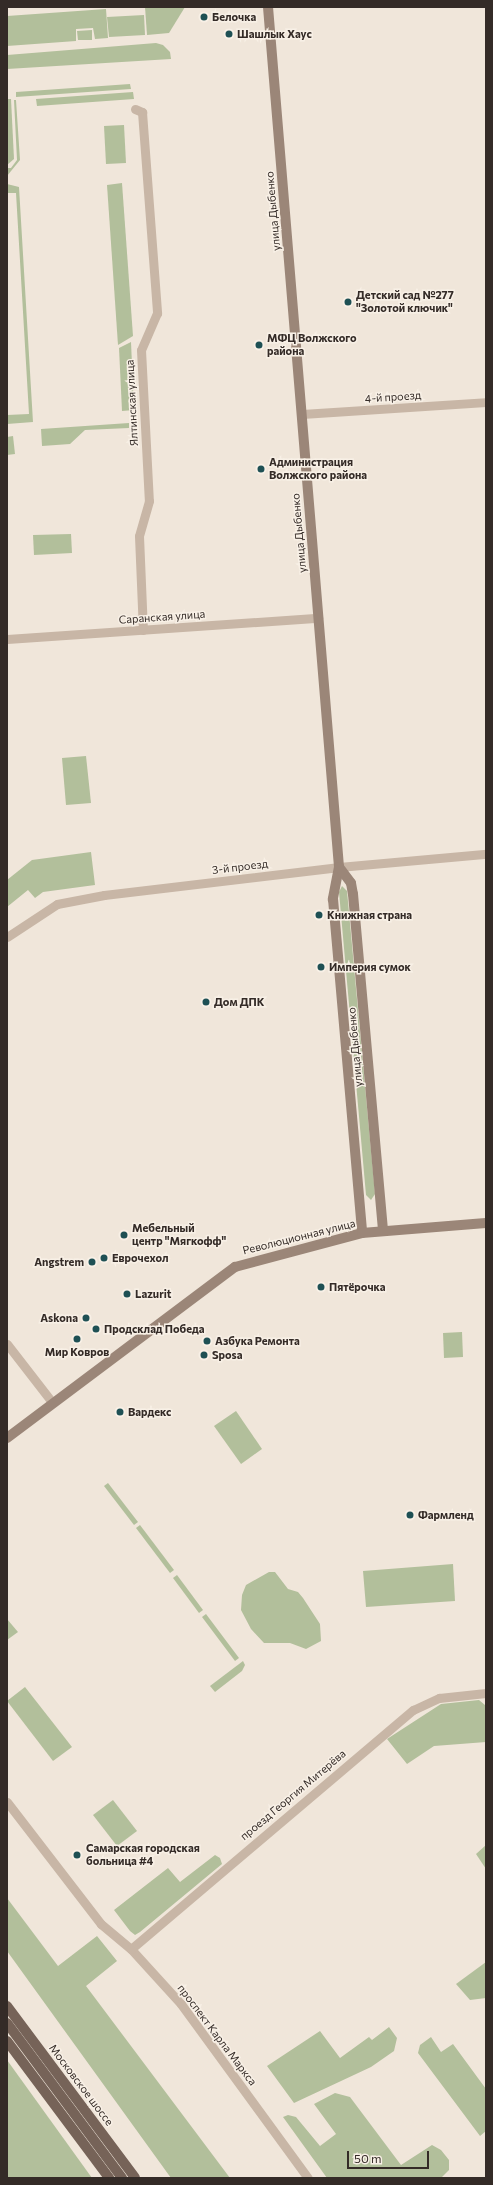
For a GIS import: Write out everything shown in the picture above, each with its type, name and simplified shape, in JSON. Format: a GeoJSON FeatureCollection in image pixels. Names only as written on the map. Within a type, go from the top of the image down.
{"type":"FeatureCollection","features":[{"type":"Feature","properties":{"kind":"main road","name":"улица Дыбенко"},"geometry":{"type":"LineString","coordinates":[[268,7],[339,867],[334,885],[333,899],[362,1233]]}},
{"type":"Feature","properties":{"kind":"main road"},"geometry":{"type":"LineString","coordinates":[[339,867],[351,883]]}},
{"type":"Feature","properties":{"kind":"main road","name":"улица Дыбенко"},"geometry":{"type":"LineString","coordinates":[[351,883],[383,1230]]}},
{"type":"Feature","properties":{"kind":"main road"},"geometry":{"type":"LineString","coordinates":[[334,885],[351,883]]}},
{"type":"Feature","properties":{"kind":"main road","name":"Революционная улица"},"geometry":{"type":"LineString","coordinates":[[7,1438],[52,1402],[235,1267],[362,1233],[383,1230],[486,1223]]}},
{"type":"Feature","properties":{"kind":"main road","name":"Московское шоссе"},"geometry":{"type":"LineString","coordinates":[[7,2006],[135,2178]]}},
{"type":"Feature","properties":{"kind":"main road","name":"Московское шоссе"},"geometry":{"type":"LineString","coordinates":[[7,2023],[122,2178]]}},
{"type":"Feature","properties":{"kind":"main road"},"geometry":{"type":"LineString","coordinates":[[7,2041],[109,2178]]}},
{"type":"Feature","properties":{"kind":"street","name":"Ялтинская улица"},"geometry":{"type":"LineString","coordinates":[[135,109],[142,112],[157,313],[141,350],[149,501],[139,536],[143,630]]}},
{"type":"Feature","properties":{"kind":"street","name":"4-й проезд"},"geometry":{"type":"LineString","coordinates":[[302,414],[486,402]]}},
{"type":"Feature","properties":{"kind":"street","name":"Саранская улица"},"geometry":{"type":"LineString","coordinates":[[7,639],[318,618]]}},
{"type":"Feature","properties":{"kind":"street","name":"3-й проезд"},"geometry":{"type":"LineString","coordinates":[[7,937],[57,904],[112,894],[339,867],[486,854]]}},
{"type":"Feature","properties":{"kind":"street"},"geometry":{"type":"LineString","coordinates":[[7,1344],[52,1402]]}},
{"type":"Feature","properties":{"kind":"street","name":"проезд Георгия Митерёва"},"geometry":{"type":"LineString","coordinates":[[131,1949],[412,1710],[439,1698],[486,1693]]}},
{"type":"Feature","properties":{"kind":"street","name":"проспект Карла Маркса"},"geometry":{"type":"LineString","coordinates":[[7,1802],[101,1924],[131,1949],[181,2004],[308,2178]]}},
{"type":"Feature","properties":{"kind":"green space"},"geometry":{"type":"Polygon","coordinates":[[[145,7],[185,7],[169,33],[147,35],[145,7]]]}},
{"type":"Feature","properties":{"kind":"green space"},"geometry":{"type":"Polygon","coordinates":[[[106,9],[108,38],[95,39],[93,28],[76,29],[76,41],[7,46],[7,16],[106,9]]]}},
{"type":"Feature","properties":{"kind":"green space"},"geometry":{"type":"Polygon","coordinates":[[[144,15],[145,35],[109,37],[107,17],[144,15]]]}},
{"type":"Feature","properties":{"kind":"green space"},"geometry":{"type":"Polygon","coordinates":[[[92,30],[92,40],[78,40],[77,31],[92,30]]]}},
{"type":"Feature","properties":{"kind":"green space"},"geometry":{"type":"Polygon","coordinates":[[[156,43],[163,45],[170,52],[171,59],[7,69],[7,55],[156,43]]]}},
{"type":"Feature","properties":{"kind":"green space"},"geometry":{"type":"Polygon","coordinates":[[[130,84],[131,89],[16,97],[16,92],[130,84]]]}},
{"type":"Feature","properties":{"kind":"green space"},"geometry":{"type":"Polygon","coordinates":[[[133,92],[134,99],[37,106],[36,99],[133,92]]]}},
{"type":"Feature","properties":{"kind":"green space"},"geometry":{"type":"Polygon","coordinates":[[[7,99],[11,99],[14,159],[7,165],[7,99]]]}},
{"type":"Feature","properties":{"kind":"green space"},"geometry":{"type":"Polygon","coordinates":[[[14,100],[16,100],[20,160],[7,176],[7,168],[11,168],[17,160],[14,100]]]}},
{"type":"Feature","properties":{"kind":"green space"},"geometry":{"type":"Polygon","coordinates":[[[124,125],[126,163],[106,164],[104,126],[124,125]]]}},
{"type":"Feature","properties":{"kind":"green space"},"geometry":{"type":"Polygon","coordinates":[[[122,183],[133,336],[118,345],[107,185],[122,183]]]}},
{"type":"Feature","properties":{"kind":"green space"},"geometry":{"type":"Polygon","coordinates":[[[7,184],[19,187],[33,422],[7,424],[7,415],[29,414],[16,193],[7,193],[7,184]]]}},
{"type":"Feature","properties":{"kind":"green space"},"geometry":{"type":"Polygon","coordinates":[[[131,342],[134,410],[122,411],[119,348],[131,342]]]}},
{"type":"Feature","properties":{"kind":"green space"},"geometry":{"type":"Polygon","coordinates":[[[129,423],[129,428],[85,430],[70,444],[42,446],[41,429],[129,423]]]}},
{"type":"Feature","properties":{"kind":"green space"},"geometry":{"type":"Polygon","coordinates":[[[13,436],[15,454],[7,455],[7,437],[13,436]]]}},
{"type":"Feature","properties":{"kind":"green space"},"geometry":{"type":"Polygon","coordinates":[[[71,534],[72,553],[34,555],[33,535],[71,534]]]}},
{"type":"Feature","properties":{"kind":"green space"},"geometry":{"type":"Polygon","coordinates":[[[86,756],[91,803],[66,805],[62,758],[86,756]]]}},
{"type":"Feature","properties":{"kind":"green space"},"geometry":{"type":"Polygon","coordinates":[[[91,852],[95,885],[43,892],[35,898],[28,890],[7,907],[7,880],[32,860],[91,852]]]}},
{"type":"Feature","properties":{"kind":"green space"},"geometry":{"type":"Polygon","coordinates":[[[342,886],[347,891],[375,1194],[371,1200],[366,1195],[339,892],[342,886]]]}},
{"type":"Feature","properties":{"kind":"green space"},"geometry":{"type":"Polygon","coordinates":[[[462,1332],[463,1357],[444,1358],[443,1333],[462,1332]]]}},
{"type":"Feature","properties":{"kind":"green space"},"geometry":{"type":"Polygon","coordinates":[[[236,1411],[262,1449],[241,1464],[214,1426],[236,1411]]]}},
{"type":"Feature","properties":{"kind":"green space"},"geometry":{"type":"Polygon","coordinates":[[[108,1483],[138,1522],[134,1525],[104,1486],[108,1483]]]}},
{"type":"Feature","properties":{"kind":"green space"},"geometry":{"type":"Polygon","coordinates":[[[140,1525],[174,1570],[170,1573],[136,1528],[140,1525]]]}},
{"type":"Feature","properties":{"kind":"green space"},"geometry":{"type":"Polygon","coordinates":[[[453,1564],[455,1601],[366,1607],[363,1571],[453,1564]]]}},
{"type":"Feature","properties":{"kind":"green space"},"geometry":{"type":"Polygon","coordinates":[[[269,1572],[275,1572],[288,1589],[298,1592],[303,1598],[320,1624],[321,1641],[306,1649],[290,1643],[264,1643],[251,1629],[241,1610],[242,1595],[246,1585],[269,1572]]]}},
{"type":"Feature","properties":{"kind":"green space"},"geometry":{"type":"Polygon","coordinates":[[[177,1575],[203,1610],[199,1613],[173,1578],[177,1575]]]}},
{"type":"Feature","properties":{"kind":"green space"},"geometry":{"type":"Polygon","coordinates":[[[206,1614],[239,1658],[235,1661],[202,1617],[206,1614]]]}},
{"type":"Feature","properties":{"kind":"green space"},"geometry":{"type":"Polygon","coordinates":[[[7,1619],[18,1632],[7,1640],[7,1619]]]}},
{"type":"Feature","properties":{"kind":"green space"},"geometry":{"type":"Polygon","coordinates":[[[243,1661],[245,1665],[242,1671],[215,1692],[210,1686],[243,1661]]]}},
{"type":"Feature","properties":{"kind":"green space"},"geometry":{"type":"Polygon","coordinates":[[[25,1687],[72,1747],[53,1761],[7,1701],[25,1687]]]}},
{"type":"Feature","properties":{"kind":"green space"},"geometry":{"type":"Polygon","coordinates":[[[479,1700],[485,1705],[486,1742],[434,1746],[407,1764],[387,1739],[441,1704],[479,1700]]]}},
{"type":"Feature","properties":{"kind":"green space"},"geometry":{"type":"Polygon","coordinates":[[[113,1800],[137,1831],[117,1846],[93,1815],[113,1800]]]}},
{"type":"Feature","properties":{"kind":"green space"},"geometry":{"type":"Polygon","coordinates":[[[486,1845],[486,1869],[476,1854],[486,1845]]]}},
{"type":"Feature","properties":{"kind":"green space"},"geometry":{"type":"Polygon","coordinates":[[[215,1855],[220,1858],[222,1864],[135,1935],[130,1931],[114,1910],[168,1868],[180,1882],[215,1855]]]}},
{"type":"Feature","properties":{"kind":"green space"},"geometry":{"type":"Polygon","coordinates":[[[7,1898],[58,1966],[97,1936],[117,1961],[86,1986],[230,2178],[171,2178],[7,1951],[7,1898]]]}},
{"type":"Feature","properties":{"kind":"green space"},"geometry":{"type":"Polygon","coordinates":[[[486,1962],[486,1998],[470,2000],[456,1984],[486,1962]]]}},
{"type":"Feature","properties":{"kind":"green space"},"geometry":{"type":"Polygon","coordinates":[[[389,2027],[397,2038],[394,2051],[371,2067],[294,2103],[267,2066],[320,2031],[340,2058],[369,2037],[372,2040],[389,2027]]]}},
{"type":"Feature","properties":{"kind":"green space"},"geometry":{"type":"Polygon","coordinates":[[[431,2037],[441,2052],[453,2044],[486,2089],[486,2131],[480,2136],[418,2053],[420,2045],[431,2037]]]}},
{"type":"Feature","properties":{"kind":"green space"},"geometry":{"type":"Polygon","coordinates":[[[7,2060],[92,2178],[7,2178],[7,2060]]]}},
{"type":"Feature","properties":{"kind":"green space"},"geometry":{"type":"Polygon","coordinates":[[[335,2093],[350,2097],[401,2165],[432,2145],[441,2150],[449,2160],[449,2170],[441,2178],[327,2178],[283,2117],[288,2115],[296,2117],[320,2146],[336,2134],[314,2104],[335,2093]]]}},
{"type":"Feature","properties":{"kind":"place","name":"Белочка"},"geometry":{"type":"Point","coordinates":[204,17]}},
{"type":"Feature","properties":{"kind":"place","name":"Шашлык Хаус"},"geometry":{"type":"Point","coordinates":[229,34]}},
{"type":"Feature","properties":{"kind":"place","name":"Детский сад №277 \"Золотой ключик\""},"geometry":{"type":"Point","coordinates":[348,302]}},
{"type":"Feature","properties":{"kind":"place","name":"МФЦ Волжского района"},"geometry":{"type":"Point","coordinates":[259,345]}},
{"type":"Feature","properties":{"kind":"place","name":"Администрация Волжского района"},"geometry":{"type":"Point","coordinates":[261,469]}},
{"type":"Feature","properties":{"kind":"place","name":"Книжная страна"},"geometry":{"type":"Point","coordinates":[319,915]}},
{"type":"Feature","properties":{"kind":"place","name":"Империя сумок"},"geometry":{"type":"Point","coordinates":[321,967]}},
{"type":"Feature","properties":{"kind":"place","name":"Дом ДПК"},"geometry":{"type":"Point","coordinates":[206,1002]}},
{"type":"Feature","properties":{"kind":"place","name":"Мебельный центр \"Мягкофф\""},"geometry":{"type":"Point","coordinates":[124,1235]}},
{"type":"Feature","properties":{"kind":"place","name":"Еврочехол"},"geometry":{"type":"Point","coordinates":[104,1258]}},
{"type":"Feature","properties":{"kind":"place","name":"Angstrem"},"geometry":{"type":"Point","coordinates":[92,1262]}},
{"type":"Feature","properties":{"kind":"place","name":"Пятёрочка"},"geometry":{"type":"Point","coordinates":[321,1287]}},
{"type":"Feature","properties":{"kind":"place","name":"Lazurit"},"geometry":{"type":"Point","coordinates":[127,1294]}},
{"type":"Feature","properties":{"kind":"place","name":"Askona"},"geometry":{"type":"Point","coordinates":[86,1318]}},
{"type":"Feature","properties":{"kind":"place","name":"Продсклад Победа"},"geometry":{"type":"Point","coordinates":[96,1329]}},
{"type":"Feature","properties":{"kind":"place","name":"Мир Ковров"},"geometry":{"type":"Point","coordinates":[77,1339]}},
{"type":"Feature","properties":{"kind":"place","name":"Азбука Ремонта"},"geometry":{"type":"Point","coordinates":[207,1341]}},
{"type":"Feature","properties":{"kind":"place","name":"Sposa"},"geometry":{"type":"Point","coordinates":[204,1355]}},
{"type":"Feature","properties":{"kind":"place","name":"Вардекс"},"geometry":{"type":"Point","coordinates":[120,1412]}},
{"type":"Feature","properties":{"kind":"place","name":"Фармленд"},"geometry":{"type":"Point","coordinates":[410,1515]}},
{"type":"Feature","properties":{"kind":"place","name":"Самарская городская больница #4"},"geometry":{"type":"Point","coordinates":[77,1855]}}]}
